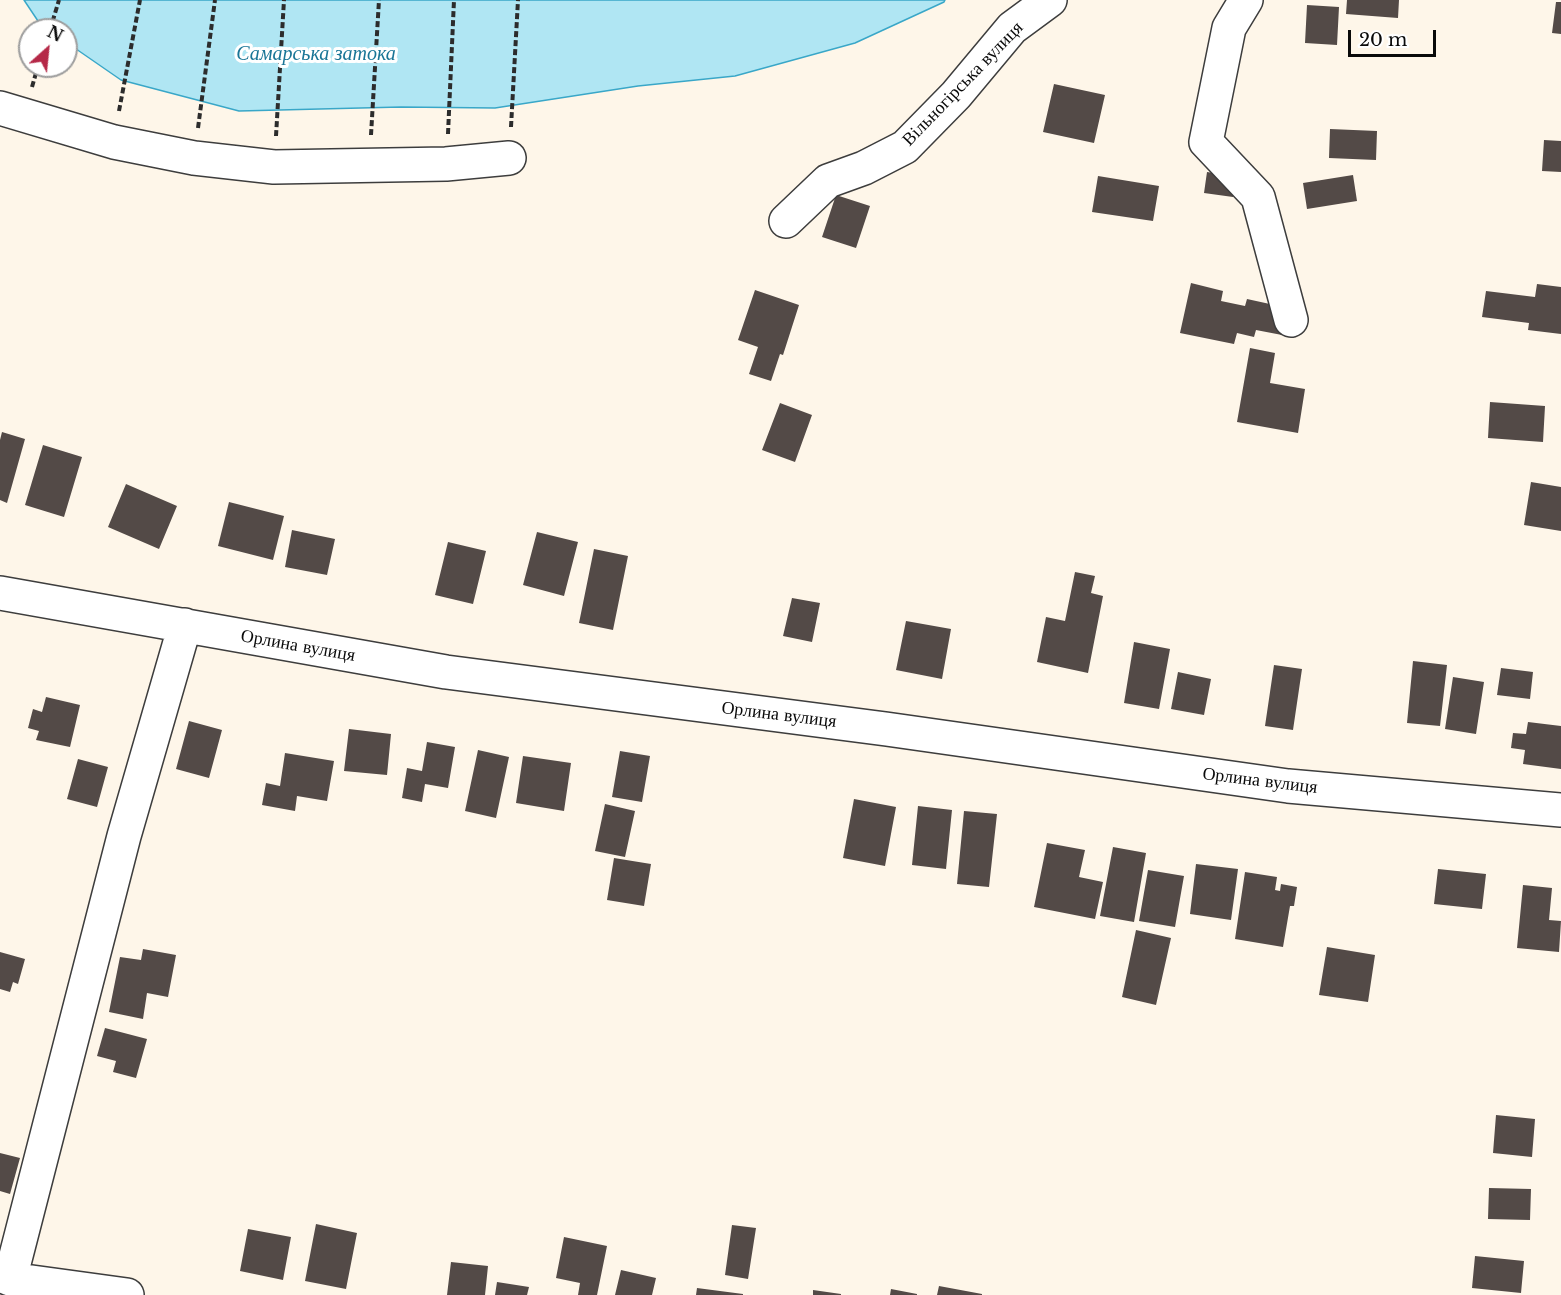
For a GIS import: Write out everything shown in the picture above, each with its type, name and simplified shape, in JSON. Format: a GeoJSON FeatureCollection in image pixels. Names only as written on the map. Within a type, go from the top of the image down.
{"type":"FeatureCollection","features":[{"type":"Feature","properties":{"kind":"street","name":"Вільногірська вулиця"},"geometry":{"type":"LineString","coordinates":[[786,221],[828,181],[864,168],[905,147],[956,95],[1012,28],[1050,0]]}},
{"type":"Feature","properties":{"kind":"street"},"geometry":{"type":"LineString","coordinates":[[1246,0],[1229,28],[1206,142],[1258,197],[1291,320]]}},
{"type":"Feature","properties":{"kind":"street"},"geometry":{"type":"LineString","coordinates":[[0,108],[114,142],[194,158],[274,167],[446,164],[509,158]]}},
{"type":"Feature","properties":{"kind":"street","name":"Орлина вулиця"},"geometry":{"type":"LineString","coordinates":[[0,593],[22,599],[185,625],[446,672],[886,729],[1288,786],[1561,810]]}},
{"type":"Feature","properties":{"kind":"street"},"geometry":{"type":"LineString","coordinates":[[127,1295],[5,1277],[124,836],[185,625]]}},
{"type":"Feature","properties":{"kind":"path"},"geometry":{"type":"LineString","coordinates":[[54,18],[59,0]]}},
{"type":"Feature","properties":{"kind":"path"},"geometry":{"type":"LineString","coordinates":[[114,142],[140,0]]}},
{"type":"Feature","properties":{"kind":"path"},"geometry":{"type":"LineString","coordinates":[[194,158],[215,0]]}},
{"type":"Feature","properties":{"kind":"path"},"geometry":{"type":"LineString","coordinates":[[274,167],[284,0]]}},
{"type":"Feature","properties":{"kind":"path"},"geometry":{"type":"LineString","coordinates":[[369,166],[379,0]]}},
{"type":"Feature","properties":{"kind":"path"},"geometry":{"type":"LineString","coordinates":[[446,164],[454,0]]}},
{"type":"Feature","properties":{"kind":"path"},"geometry":{"type":"LineString","coordinates":[[509,158],[518,0]]}},
{"type":"Feature","properties":{"kind":"water","name":"Самарська затока"},"geometry":{"type":"Polygon","coordinates":[[[24,0],[945,0],[855,43],[735,76],[638,86],[495,108],[401,107],[239,111],[121,80],[78,50],[78,18],[36,18],[24,0]]]}},
{"type":"Feature","properties":{"kind":"building"},"geometry":{"type":"Polygon","coordinates":[[[1347,0],[1399,0],[1398,18],[1346,14],[1347,0]]]}},
{"type":"Feature","properties":{"kind":"building"},"geometry":{"type":"Polygon","coordinates":[[[1556,2],[1561,2],[1561,34],[1552,33],[1556,2]]]}},
{"type":"Feature","properties":{"kind":"building"},"geometry":{"type":"Polygon","coordinates":[[[1307,5],[1339,7],[1337,45],[1305,43],[1307,5]]]}},
{"type":"Feature","properties":{"kind":"building"},"geometry":{"type":"Polygon","coordinates":[[[1054,84],[1105,95],[1094,143],[1043,132],[1054,84]]]}},
{"type":"Feature","properties":{"kind":"building"},"geometry":{"type":"Polygon","coordinates":[[[1330,129],[1377,131],[1376,160],[1329,158],[1330,129]]]}},
{"type":"Feature","properties":{"kind":"building"},"geometry":{"type":"Polygon","coordinates":[[[1544,140],[1561,141],[1561,172],[1542,171],[1544,140]]]}},
{"type":"Feature","properties":{"kind":"building"},"geometry":{"type":"Polygon","coordinates":[[[1207,172],[1235,176],[1233,197],[1204,193],[1207,172]]]}},
{"type":"Feature","properties":{"kind":"building"},"geometry":{"type":"Polygon","coordinates":[[[1353,175],[1357,201],[1307,209],[1303,183],[1353,175]]]}},
{"type":"Feature","properties":{"kind":"building"},"geometry":{"type":"Polygon","coordinates":[[[1098,176],[1159,186],[1153,221],[1092,212],[1098,176]]]}},
{"type":"Feature","properties":{"kind":"building"},"geometry":{"type":"Polygon","coordinates":[[[836,195],[870,206],[856,248],[822,237],[836,195]]]}},
{"type":"Feature","properties":{"kind":"building"},"geometry":{"type":"Polygon","coordinates":[[[1191,283],[1223,291],[1221,301],[1245,306],[1247,299],[1279,306],[1285,317],[1282,335],[1256,330],[1254,337],[1237,333],[1234,344],[1180,333],[1191,283]]]}},
{"type":"Feature","properties":{"kind":"building"},"geometry":{"type":"Polygon","coordinates":[[[1537,284],[1561,287],[1561,334],[1528,330],[1529,323],[1482,317],[1486,291],[1535,297],[1537,284]]]}},
{"type":"Feature","properties":{"kind":"building"},"geometry":{"type":"Polygon","coordinates":[[[755,290],[799,305],[783,355],[780,354],[771,381],[749,374],[758,347],[738,340],[755,290]]]}},
{"type":"Feature","properties":{"kind":"building"},"geometry":{"type":"Polygon","coordinates":[[[1250,348],[1275,353],[1270,383],[1305,389],[1298,433],[1237,422],[1250,348]]]}},
{"type":"Feature","properties":{"kind":"building"},"geometry":{"type":"Polygon","coordinates":[[[1490,402],[1545,406],[1543,442],[1488,438],[1490,402]]]}},
{"type":"Feature","properties":{"kind":"building"},"geometry":{"type":"Polygon","coordinates":[[[780,403],[812,415],[795,462],[762,450],[780,403]]]}},
{"type":"Feature","properties":{"kind":"building"},"geometry":{"type":"Polygon","coordinates":[[[2,432],[25,439],[7,503],[0,500],[2,432]]]}},
{"type":"Feature","properties":{"kind":"building"},"geometry":{"type":"Polygon","coordinates":[[[43,445],[82,457],[64,517],[25,505],[43,445]]]}},
{"type":"Feature","properties":{"kind":"building"},"geometry":{"type":"Polygon","coordinates":[[[1531,482],[1561,487],[1561,531],[1524,525],[1531,482]]]}},
{"type":"Feature","properties":{"kind":"building"},"geometry":{"type":"Polygon","coordinates":[[[126,484],[177,506],[159,549],[108,527],[126,484]]]}},
{"type":"Feature","properties":{"kind":"building"},"geometry":{"type":"Polygon","coordinates":[[[229,502],[284,516],[273,560],[218,546],[229,502]]]}},
{"type":"Feature","properties":{"kind":"building"},"geometry":{"type":"Polygon","coordinates":[[[292,530],[335,539],[327,575],[285,567],[292,530]]]}},
{"type":"Feature","properties":{"kind":"building"},"geometry":{"type":"Polygon","coordinates":[[[537,532],[578,542],[564,596],[523,585],[537,532]]]}},
{"type":"Feature","properties":{"kind":"building"},"geometry":{"type":"Polygon","coordinates":[[[448,542],[486,551],[473,604],[435,595],[448,542]]]}},
{"type":"Feature","properties":{"kind":"building"},"geometry":{"type":"Polygon","coordinates":[[[594,549],[628,556],[613,630],[579,623],[594,549]]]}},
{"type":"Feature","properties":{"kind":"building"},"geometry":{"type":"Polygon","coordinates":[[[1075,572],[1095,576],[1091,593],[1103,596],[1088,673],[1037,662],[1046,617],[1065,621],[1075,572]]]}},
{"type":"Feature","properties":{"kind":"building"},"geometry":{"type":"Polygon","coordinates":[[[792,598],[820,603],[812,642],[783,636],[792,598]]]}},
{"type":"Feature","properties":{"kind":"building"},"geometry":{"type":"Polygon","coordinates":[[[906,621],[951,629],[942,679],[896,670],[906,621]]]}},
{"type":"Feature","properties":{"kind":"building"},"geometry":{"type":"Polygon","coordinates":[[[1134,642],[1170,649],[1159,709],[1124,703],[1134,642]]]}},
{"type":"Feature","properties":{"kind":"building"},"geometry":{"type":"Polygon","coordinates":[[[1413,661],[1447,665],[1440,726],[1407,723],[1413,661]]]}},
{"type":"Feature","properties":{"kind":"building"},"geometry":{"type":"Polygon","coordinates":[[[1274,665],[1302,669],[1293,730],[1265,726],[1274,665]]]}},
{"type":"Feature","properties":{"kind":"building"},"geometry":{"type":"Polygon","coordinates":[[[1501,668],[1533,672],[1530,699],[1497,695],[1501,668]]]}},
{"type":"Feature","properties":{"kind":"building"},"geometry":{"type":"Polygon","coordinates":[[[1178,672],[1211,679],[1204,715],[1171,709],[1178,672]]]}},
{"type":"Feature","properties":{"kind":"building"},"geometry":{"type":"Polygon","coordinates":[[[1453,677],[1484,682],[1476,734],[1445,729],[1453,677]]]}},
{"type":"Feature","properties":{"kind":"building"},"geometry":{"type":"Polygon","coordinates":[[[46,697],[80,705],[70,747],[36,740],[39,731],[28,728],[33,709],[42,712],[46,697]]]}},
{"type":"Feature","properties":{"kind":"building"},"geometry":{"type":"Polygon","coordinates":[[[189,721],[222,730],[209,778],[176,769],[189,721]]]}},
{"type":"Feature","properties":{"kind":"building"},"geometry":{"type":"Polygon","coordinates":[[[1528,722],[1561,726],[1561,769],[1523,764],[1525,750],[1511,748],[1513,733],[1526,734],[1528,722]]]}},
{"type":"Feature","properties":{"kind":"building"},"geometry":{"type":"Polygon","coordinates":[[[349,729],[391,734],[387,775],[344,771],[349,729]]]}},
{"type":"Feature","properties":{"kind":"building"},"geometry":{"type":"Polygon","coordinates":[[[427,742],[455,747],[448,788],[425,784],[422,802],[402,798],[407,768],[422,771],[427,742]]]}},
{"type":"Feature","properties":{"kind":"building"},"geometry":{"type":"Polygon","coordinates":[[[478,750],[509,757],[496,818],[465,811],[478,750]]]}},
{"type":"Feature","properties":{"kind":"building"},"geometry":{"type":"Polygon","coordinates":[[[620,751],[650,756],[642,802],[612,797],[620,751]]]}},
{"type":"Feature","properties":{"kind":"building"},"geometry":{"type":"Polygon","coordinates":[[[285,753],[334,761],[327,801],[297,796],[295,811],[262,805],[266,783],[280,786],[285,753]]]}},
{"type":"Feature","properties":{"kind":"building"},"geometry":{"type":"Polygon","coordinates":[[[523,756],[571,763],[564,811],[516,803],[523,756]]]}},
{"type":"Feature","properties":{"kind":"building"},"geometry":{"type":"Polygon","coordinates":[[[78,759],[108,767],[97,807],[67,799],[78,759]]]}},
{"type":"Feature","properties":{"kind":"building"},"geometry":{"type":"Polygon","coordinates":[[[854,799],[896,807],[885,866],[843,858],[854,799]]]}},
{"type":"Feature","properties":{"kind":"building"},"geometry":{"type":"Polygon","coordinates":[[[605,804],[635,811],[625,857],[595,851],[605,804]]]}},
{"type":"Feature","properties":{"kind":"building"},"geometry":{"type":"Polygon","coordinates":[[[918,806],[952,810],[946,869],[912,865],[918,806]]]}},
{"type":"Feature","properties":{"kind":"building"},"geometry":{"type":"Polygon","coordinates":[[[964,811],[997,814],[989,887],[957,884],[964,811]]]}},
{"type":"Feature","properties":{"kind":"building"},"geometry":{"type":"Polygon","coordinates":[[[1047,843],[1085,850],[1079,877],[1103,882],[1095,919],[1034,907],[1047,843]]]}},
{"type":"Feature","properties":{"kind":"building"},"geometry":{"type":"Polygon","coordinates":[[[1113,847],[1146,853],[1134,922],[1100,916],[1113,847]]]}},
{"type":"Feature","properties":{"kind":"building"},"geometry":{"type":"Polygon","coordinates":[[[614,858],[651,864],[644,906],[607,900],[614,858]]]}},
{"type":"Feature","properties":{"kind":"building"},"geometry":{"type":"Polygon","coordinates":[[[1196,864],[1238,869],[1231,920],[1190,914],[1196,864]]]}},
{"type":"Feature","properties":{"kind":"building"},"geometry":{"type":"Polygon","coordinates":[[[1438,869],[1486,874],[1482,909],[1434,904],[1438,869]]]}},
{"type":"Feature","properties":{"kind":"building"},"geometry":{"type":"Polygon","coordinates":[[[1148,870],[1184,876],[1175,927],[1139,921],[1148,870]]]}},
{"type":"Feature","properties":{"kind":"building"},"geometry":{"type":"Polygon","coordinates":[[[1245,872],[1277,877],[1275,890],[1280,891],[1281,884],[1297,887],[1294,906],[1290,906],[1283,947],[1235,939],[1245,872]]]}},
{"type":"Feature","properties":{"kind":"building"},"geometry":{"type":"Polygon","coordinates":[[[1523,885],[1552,888],[1549,920],[1561,921],[1559,952],[1517,948],[1523,885]]]}},
{"type":"Feature","properties":{"kind":"building"},"geometry":{"type":"Polygon","coordinates":[[[1136,930],[1171,938],[1156,1005],[1122,997],[1136,930]]]}},
{"type":"Feature","properties":{"kind":"building"},"geometry":{"type":"Polygon","coordinates":[[[1327,947],[1375,955],[1368,1002],[1319,995],[1327,947]]]}},
{"type":"Feature","properties":{"kind":"building"},"geometry":{"type":"Polygon","coordinates":[[[143,949],[176,955],[168,997],[147,993],[143,1019],[109,1012],[120,957],[141,960],[143,949]]]}},
{"type":"Feature","properties":{"kind":"building"},"geometry":{"type":"Polygon","coordinates":[[[0,952],[25,959],[18,984],[13,982],[10,992],[0,989],[0,952]]]}},
{"type":"Feature","properties":{"kind":"building"},"geometry":{"type":"Polygon","coordinates":[[[105,1028],[147,1039],[136,1078],[113,1072],[116,1061],[97,1056],[105,1028]]]}},
{"type":"Feature","properties":{"kind":"building"},"geometry":{"type":"Polygon","coordinates":[[[1496,1115],[1535,1119],[1532,1157],[1493,1153],[1496,1115]]]}},
{"type":"Feature","properties":{"kind":"building"},"geometry":{"type":"Polygon","coordinates":[[[0,1153],[20,1158],[10,1194],[0,1191],[0,1153]]]}},
{"type":"Feature","properties":{"kind":"building"},"geometry":{"type":"Polygon","coordinates":[[[1489,1188],[1531,1189],[1530,1220],[1488,1219],[1489,1188]]]}},
{"type":"Feature","properties":{"kind":"building"},"geometry":{"type":"Polygon","coordinates":[[[316,1224],[357,1233],[346,1289],[305,1281],[316,1224]]]}},
{"type":"Feature","properties":{"kind":"building"},"geometry":{"type":"Polygon","coordinates":[[[732,1225],[756,1228],[748,1279],[725,1275],[732,1225]]]}},
{"type":"Feature","properties":{"kind":"building"},"geometry":{"type":"Polygon","coordinates":[[[248,1229],[291,1237],[283,1280],[240,1271],[248,1229]]]}},
{"type":"Feature","properties":{"kind":"building"},"geometry":{"type":"Polygon","coordinates":[[[564,1237],[607,1246],[597,1295],[578,1295],[580,1283],[556,1278],[564,1237]]]}},
{"type":"Feature","properties":{"kind":"building"},"geometry":{"type":"Polygon","coordinates":[[[1475,1256],[1524,1261],[1521,1293],[1472,1288],[1475,1256]]]}},
{"type":"Feature","properties":{"kind":"building"},"geometry":{"type":"Polygon","coordinates":[[[451,1262],[488,1266],[485,1295],[447,1295],[451,1262]]]}},
{"type":"Feature","properties":{"kind":"building"},"geometry":{"type":"Polygon","coordinates":[[[621,1270],[656,1278],[652,1295],[615,1295],[621,1270]]]}},
{"type":"Feature","properties":{"kind":"building"},"geometry":{"type":"Polygon","coordinates":[[[497,1282],[529,1287],[527,1295],[495,1295],[497,1282]]]}},
{"type":"Feature","properties":{"kind":"building"},"geometry":{"type":"Polygon","coordinates":[[[939,1286],[982,1294],[982,1295],[937,1295],[939,1286]]]}},
{"type":"Feature","properties":{"kind":"building"},"geometry":{"type":"Polygon","coordinates":[[[697,1288],[743,1294],[743,1295],[696,1295],[697,1288]]]}},
{"type":"Feature","properties":{"kind":"building"},"geometry":{"type":"Polygon","coordinates":[[[891,1289],[917,1294],[917,1295],[890,1295],[891,1289]]]}},
{"type":"Feature","properties":{"kind":"building"},"geometry":{"type":"Polygon","coordinates":[[[813,1290],[841,1294],[841,1295],[813,1295],[813,1290]]]}}]}
